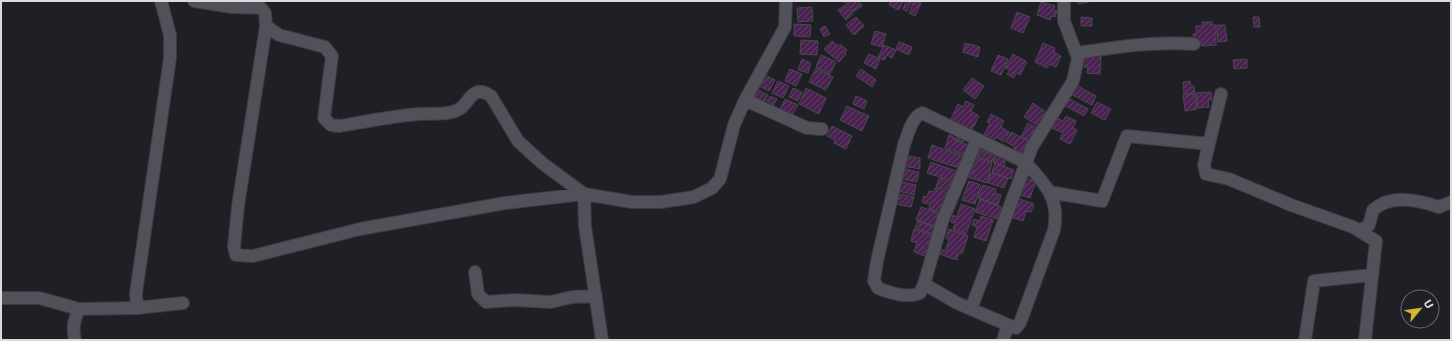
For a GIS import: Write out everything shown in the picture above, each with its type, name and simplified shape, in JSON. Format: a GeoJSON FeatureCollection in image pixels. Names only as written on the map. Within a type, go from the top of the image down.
{"type":"FeatureCollection","features":[{"type":"Feature","properties":{"kind":"street"},"geometry":{"type":"LineString","coordinates":[[137,308],[136,293],[170,58],[170,35],[161,1]]}},
{"type":"Feature","properties":{"kind":"street"},"geometry":{"type":"LineString","coordinates":[[194,1],[261,8],[265,13],[266,26],[238,206],[234,247],[236,255],[253,256],[360,229],[505,203],[584,194],[632,202],[660,202],[694,197],[712,188],[717,184],[722,175],[734,125],[745,100],[785,27],[786,1]]}},
{"type":"Feature","properties":{"kind":"street"},"geometry":{"type":"LineString","coordinates":[[971,309],[1025,162],[1032,147],[1048,124],[1073,81],[1078,58],[1064,21],[1064,1]]}},
{"type":"Feature","properties":{"kind":"street"},"geometry":{"type":"LineString","coordinates":[[266,26],[279,35],[325,48],[329,51],[332,56],[324,118],[331,125],[339,126],[418,114],[442,114],[461,108],[473,94],[486,93],[490,96],[518,141],[542,163],[584,194]]}},
{"type":"Feature","properties":{"kind":"street"},"geometry":{"type":"LineString","coordinates":[[1077,53],[1138,44],[1194,44]]}},
{"type":"Feature","properties":{"kind":"street"},"geometry":{"type":"LineString","coordinates":[[1221,94],[1204,165],[1206,174],[1229,179],[1361,230],[1376,241],[1365,340]]}},
{"type":"Feature","properties":{"kind":"street"},"geometry":{"type":"LineString","coordinates":[[745,100],[807,128],[822,129]]}},
{"type":"Feature","properties":{"kind":"street"},"geometry":{"type":"LineString","coordinates":[[924,284],[957,303],[1008,325],[1016,328],[1020,323],[1054,230],[1057,216],[1049,192],[1038,175],[1025,162],[925,114],[920,114],[917,117],[910,129],[876,261],[874,281],[878,288],[906,296],[914,296],[920,293],[943,219],[977,140]]}},
{"type":"Feature","properties":{"kind":"street"},"geometry":{"type":"LineString","coordinates":[[1049,192],[1102,201],[1127,136],[1209,144]]}},
{"type":"Feature","properties":{"kind":"street"},"geometry":{"type":"LineString","coordinates":[[584,194],[585,226],[602,340]]}},
{"type":"Feature","properties":{"kind":"street"},"geometry":{"type":"LineString","coordinates":[[1361,230],[1369,225],[1373,210],[1383,203],[1407,200],[1439,207],[1451,202]]}},
{"type":"Feature","properties":{"kind":"street"},"geometry":{"type":"LineString","coordinates":[[475,272],[478,294],[486,302],[514,300],[551,302],[572,297],[596,296]]}},
{"type":"Feature","properties":{"kind":"street"},"geometry":{"type":"LineString","coordinates":[[1305,340],[1314,281],[1372,275]]}},
{"type":"Feature","properties":{"kind":"street"},"geometry":{"type":"LineString","coordinates":[[1,298],[39,298],[79,309],[137,308],[183,303]]}},
{"type":"Feature","properties":{"kind":"street"},"geometry":{"type":"LineString","coordinates":[[75,340],[74,320],[79,309]]}},
{"type":"Feature","properties":{"kind":"street"},"geometry":{"type":"LineString","coordinates":[[1004,340],[1008,325]]}},
{"type":"Feature","properties":{"kind":"building"},"geometry":{"type":"Polygon","coordinates":[[[844,1],[858,1],[862,6],[853,12],[844,1]]]}},
{"type":"Feature","properties":{"kind":"building"},"geometry":{"type":"Polygon","coordinates":[[[891,1],[903,1],[899,10],[889,5],[891,1]]]}},
{"type":"Feature","properties":{"kind":"building"},"geometry":{"type":"Polygon","coordinates":[[[906,1],[912,1],[907,11],[903,9],[906,1]]]}},
{"type":"Feature","properties":{"kind":"building"},"geometry":{"type":"Polygon","coordinates":[[[914,1],[921,3],[915,16],[909,13],[914,1]]]}},
{"type":"Feature","properties":{"kind":"building"},"geometry":{"type":"Polygon","coordinates":[[[1078,1],[1093,1],[1078,4],[1078,1]]]}},
{"type":"Feature","properties":{"kind":"building"},"geometry":{"type":"Polygon","coordinates":[[[1041,2],[1055,6],[1053,10],[1057,11],[1055,17],[1052,16],[1050,20],[1037,15],[1041,2]]]}},
{"type":"Feature","properties":{"kind":"building"},"geometry":{"type":"Polygon","coordinates":[[[845,5],[853,14],[846,20],[838,10],[845,5]]]}},
{"type":"Feature","properties":{"kind":"building"},"geometry":{"type":"Polygon","coordinates":[[[812,7],[813,21],[798,22],[797,8],[812,7]]]}},
{"type":"Feature","properties":{"kind":"building"},"geometry":{"type":"Polygon","coordinates":[[[1017,12],[1030,17],[1023,33],[1011,28],[1017,12]]]}},
{"type":"Feature","properties":{"kind":"building"},"geometry":{"type":"Polygon","coordinates":[[[856,17],[864,26],[854,35],[846,25],[856,17]]]}},
{"type":"Feature","properties":{"kind":"building"},"geometry":{"type":"Polygon","coordinates":[[[1081,17],[1092,18],[1092,26],[1081,26],[1081,17]]]}},
{"type":"Feature","properties":{"kind":"building"},"geometry":{"type":"Polygon","coordinates":[[[1253,17],[1259,17],[1260,27],[1254,27],[1253,17]]]}},
{"type":"Feature","properties":{"kind":"building"},"geometry":{"type":"Polygon","coordinates":[[[1202,22],[1212,22],[1212,25],[1216,25],[1216,45],[1202,46],[1201,40],[1194,40],[1193,34],[1196,34],[1196,26],[1202,26],[1202,22]]]}},
{"type":"Feature","properties":{"kind":"building"},"geometry":{"type":"Polygon","coordinates":[[[794,24],[811,25],[810,37],[794,36],[794,24]]]}},
{"type":"Feature","properties":{"kind":"building"},"geometry":{"type":"Polygon","coordinates":[[[1217,25],[1225,25],[1227,41],[1218,42],[1217,25]]]}},
{"type":"Feature","properties":{"kind":"building"},"geometry":{"type":"Polygon","coordinates":[[[825,26],[830,34],[824,37],[820,29],[825,26]]]}},
{"type":"Feature","properties":{"kind":"building"},"geometry":{"type":"Polygon","coordinates":[[[875,31],[886,34],[882,47],[871,44],[875,31]]]}},
{"type":"Feature","properties":{"kind":"building"},"geometry":{"type":"Polygon","coordinates":[[[801,40],[818,41],[817,55],[800,54],[801,40]]]}},
{"type":"Feature","properties":{"kind":"building"},"geometry":{"type":"Polygon","coordinates":[[[832,41],[838,46],[840,44],[847,50],[845,53],[846,54],[839,62],[824,49],[832,41]]]}},
{"type":"Feature","properties":{"kind":"building"},"geometry":{"type":"Polygon","coordinates":[[[899,42],[912,47],[909,55],[896,49],[899,42]]]}},
{"type":"Feature","properties":{"kind":"building"},"geometry":{"type":"Polygon","coordinates":[[[965,43],[980,47],[978,57],[963,52],[965,43]]]}},
{"type":"Feature","properties":{"kind":"building"},"geometry":{"type":"Polygon","coordinates":[[[1043,43],[1055,48],[1054,52],[1061,56],[1056,67],[1049,64],[1047,68],[1035,62],[1043,43]]]}},
{"type":"Feature","properties":{"kind":"building"},"geometry":{"type":"Polygon","coordinates":[[[884,45],[896,50],[892,58],[887,55],[884,60],[878,57],[884,45]]]}},
{"type":"Feature","properties":{"kind":"building"},"geometry":{"type":"Polygon","coordinates":[[[869,54],[880,59],[876,69],[864,63],[869,54]]]}},
{"type":"Feature","properties":{"kind":"building"},"geometry":{"type":"Polygon","coordinates":[[[1013,54],[1027,62],[1020,75],[1016,73],[1014,78],[1007,74],[1010,70],[1005,68],[1013,54]]]}},
{"type":"Feature","properties":{"kind":"building"},"geometry":{"type":"Polygon","coordinates":[[[821,55],[836,62],[830,74],[816,67],[821,55]]]}},
{"type":"Feature","properties":{"kind":"building"},"geometry":{"type":"Polygon","coordinates":[[[998,55],[1008,59],[1001,75],[991,71],[998,55]]]}},
{"type":"Feature","properties":{"kind":"building"},"geometry":{"type":"Polygon","coordinates":[[[1083,55],[1101,56],[1100,74],[1087,73],[1088,67],[1082,67],[1083,55]]]}},
{"type":"Feature","properties":{"kind":"building"},"geometry":{"type":"Polygon","coordinates":[[[802,59],[811,63],[808,73],[798,70],[802,59]]]}},
{"type":"Feature","properties":{"kind":"building"},"geometry":{"type":"Polygon","coordinates":[[[1247,59],[1247,68],[1234,69],[1233,60],[1247,59]]]}},
{"type":"Feature","properties":{"kind":"building"},"geometry":{"type":"Polygon","coordinates":[[[816,68],[833,77],[826,90],[809,82],[816,68]]]}},
{"type":"Feature","properties":{"kind":"building"},"geometry":{"type":"Polygon","coordinates":[[[790,69],[802,74],[796,86],[785,81],[790,69]]]}},
{"type":"Feature","properties":{"kind":"building"},"geometry":{"type":"Polygon","coordinates":[[[861,69],[876,80],[872,87],[856,76],[861,69]]]}},
{"type":"Feature","properties":{"kind":"building"},"geometry":{"type":"Polygon","coordinates":[[[761,73],[775,80],[769,91],[755,84],[761,73]]]}},
{"type":"Feature","properties":{"kind":"building"},"geometry":{"type":"Polygon","coordinates":[[[972,78],[984,86],[975,99],[963,90],[972,78]]]}},
{"type":"Feature","properties":{"kind":"building"},"geometry":{"type":"Polygon","coordinates":[[[778,81],[789,86],[783,98],[772,93],[778,81]]]}},
{"type":"Feature","properties":{"kind":"building"},"geometry":{"type":"Polygon","coordinates":[[[1190,81],[1191,87],[1194,86],[1195,93],[1184,94],[1183,82],[1190,81]]]}},
{"type":"Feature","properties":{"kind":"building"},"geometry":{"type":"Polygon","coordinates":[[[1074,84],[1096,96],[1092,105],[1069,93],[1074,84]]]}},
{"type":"Feature","properties":{"kind":"building"},"geometry":{"type":"Polygon","coordinates":[[[793,88],[802,92],[798,101],[789,97],[793,88]]]}},
{"type":"Feature","properties":{"kind":"building"},"geometry":{"type":"Polygon","coordinates":[[[806,88],[826,98],[819,114],[799,104],[806,88]]]}},
{"type":"Feature","properties":{"kind":"building"},"geometry":{"type":"Polygon","coordinates":[[[756,89],[768,95],[764,102],[753,97],[756,89]]]}},
{"type":"Feature","properties":{"kind":"building"},"geometry":{"type":"Polygon","coordinates":[[[1211,92],[1212,100],[1208,100],[1209,107],[1198,108],[1196,93],[1211,92]]]}},
{"type":"Feature","properties":{"kind":"building"},"geometry":{"type":"Polygon","coordinates":[[[1195,94],[1197,109],[1185,111],[1183,95],[1195,94]]]}},
{"type":"Feature","properties":{"kind":"building"},"geometry":{"type":"Polygon","coordinates":[[[770,96],[777,99],[774,105],[767,101],[770,96]]]}},
{"type":"Feature","properties":{"kind":"building"},"geometry":{"type":"Polygon","coordinates":[[[856,96],[867,101],[864,109],[853,104],[856,96]]]}},
{"type":"Feature","properties":{"kind":"building"},"geometry":{"type":"Polygon","coordinates":[[[1066,97],[1088,109],[1084,116],[1062,104],[1066,97]]]}},
{"type":"Feature","properties":{"kind":"building"},"geometry":{"type":"Polygon","coordinates":[[[785,99],[798,105],[792,115],[780,109],[785,99]]]}},
{"type":"Feature","properties":{"kind":"building"},"geometry":{"type":"Polygon","coordinates":[[[966,101],[974,105],[971,111],[979,116],[972,130],[951,119],[958,104],[963,107],[966,101]]]}},
{"type":"Feature","properties":{"kind":"building"},"geometry":{"type":"Polygon","coordinates":[[[1097,102],[1111,109],[1105,120],[1091,113],[1097,102]]]}},
{"type":"Feature","properties":{"kind":"building"},"geometry":{"type":"Polygon","coordinates":[[[1033,103],[1047,113],[1038,126],[1024,117],[1033,103]]]}},
{"type":"Feature","properties":{"kind":"building"},"geometry":{"type":"Polygon","coordinates":[[[847,106],[869,116],[862,131],[840,120],[847,106]]]}},
{"type":"Feature","properties":{"kind":"building"},"geometry":{"type":"Polygon","coordinates":[[[991,114],[1004,121],[1001,127],[1009,132],[1004,142],[996,137],[993,143],[983,137],[990,123],[987,122],[991,114]]]}},
{"type":"Feature","properties":{"kind":"building"},"geometry":{"type":"Polygon","coordinates":[[[1066,116],[1076,121],[1073,128],[1077,130],[1070,144],[1060,139],[1063,133],[1052,128],[1057,118],[1063,121],[1066,116]]]}},
{"type":"Feature","properties":{"kind":"building"},"geometry":{"type":"Polygon","coordinates":[[[1028,123],[1036,127],[1029,141],[1021,137],[1028,123]]]}},
{"type":"Feature","properties":{"kind":"building"},"geometry":{"type":"Polygon","coordinates":[[[832,126],[852,136],[846,149],[834,143],[835,140],[827,136],[832,126]]]}},
{"type":"Feature","properties":{"kind":"building"},"geometry":{"type":"Polygon","coordinates":[[[1011,132],[1028,141],[1020,156],[1013,152],[1015,147],[1006,142],[1011,132]]]}},
{"type":"Feature","properties":{"kind":"building"},"geometry":{"type":"Polygon","coordinates":[[[958,133],[965,135],[963,142],[956,140],[958,133]]]}},
{"type":"Feature","properties":{"kind":"building"},"geometry":{"type":"Polygon","coordinates":[[[949,135],[955,138],[955,140],[969,145],[965,155],[945,148],[949,135]]]}},
{"type":"Feature","properties":{"kind":"building"},"geometry":{"type":"Polygon","coordinates":[[[932,145],[963,156],[959,168],[928,158],[932,145]]]}},
{"type":"Feature","properties":{"kind":"building"},"geometry":{"type":"Polygon","coordinates":[[[980,149],[995,156],[993,162],[977,157],[980,149]]]}},
{"type":"Feature","properties":{"kind":"building"},"geometry":{"type":"Polygon","coordinates":[[[997,154],[1006,158],[1004,166],[994,163],[997,154]]]}},
{"type":"Feature","properties":{"kind":"building"},"geometry":{"type":"Polygon","coordinates":[[[908,156],[920,158],[920,169],[903,166],[905,159],[907,160],[908,156]]]}},
{"type":"Feature","properties":{"kind":"building"},"geometry":{"type":"Polygon","coordinates":[[[977,158],[992,163],[987,183],[967,177],[969,172],[972,173],[973,170],[971,170],[973,164],[975,165],[977,158]]]}},
{"type":"Feature","properties":{"kind":"building"},"geometry":{"type":"Polygon","coordinates":[[[931,162],[956,171],[953,181],[927,173],[931,162]]]}},
{"type":"Feature","properties":{"kind":"building"},"geometry":{"type":"Polygon","coordinates":[[[995,163],[1014,170],[1011,179],[992,172],[995,163]]]}},
{"type":"Feature","properties":{"kind":"building"},"geometry":{"type":"Polygon","coordinates":[[[905,169],[919,172],[917,182],[901,179],[902,172],[904,173],[905,169]]]}},
{"type":"Feature","properties":{"kind":"building"},"geometry":{"type":"Polygon","coordinates":[[[991,173],[1008,178],[1004,188],[988,183],[991,173]]]}},
{"type":"Feature","properties":{"kind":"building"},"geometry":{"type":"Polygon","coordinates":[[[939,178],[951,182],[949,191],[936,187],[939,178]]]}},
{"type":"Feature","properties":{"kind":"building"},"geometry":{"type":"Polygon","coordinates":[[[1025,178],[1036,181],[1030,198],[1020,195],[1025,178]]]}},
{"type":"Feature","properties":{"kind":"building"},"geometry":{"type":"Polygon","coordinates":[[[969,181],[981,185],[975,204],[962,200],[969,181]]]}},
{"type":"Feature","properties":{"kind":"building"},"geometry":{"type":"Polygon","coordinates":[[[902,182],[916,185],[914,195],[898,191],[902,182]]]}},
{"type":"Feature","properties":{"kind":"building"},"geometry":{"type":"Polygon","coordinates":[[[983,185],[996,189],[995,193],[1001,195],[998,205],[978,198],[983,185]]]}},
{"type":"Feature","properties":{"kind":"building"},"geometry":{"type":"Polygon","coordinates":[[[935,188],[948,193],[941,213],[929,209],[930,205],[922,202],[924,196],[927,197],[929,191],[934,192],[935,188]]]}},
{"type":"Feature","properties":{"kind":"building"},"geometry":{"type":"Polygon","coordinates":[[[900,194],[914,197],[911,207],[895,204],[896,198],[899,198],[900,194]]]}},
{"type":"Feature","properties":{"kind":"building"},"geometry":{"type":"Polygon","coordinates":[[[1014,197],[1034,204],[1031,212],[1026,211],[1023,221],[1011,217],[1014,197]]]}},
{"type":"Feature","properties":{"kind":"building"},"geometry":{"type":"Polygon","coordinates":[[[980,199],[1001,207],[997,219],[975,212],[980,199]]]}},
{"type":"Feature","properties":{"kind":"building"},"geometry":{"type":"Polygon","coordinates":[[[961,204],[975,209],[966,234],[953,229],[955,223],[951,222],[953,215],[957,217],[961,204]]]}},
{"type":"Feature","properties":{"kind":"building"},"geometry":{"type":"Polygon","coordinates":[[[921,207],[940,214],[936,227],[916,220],[921,207]]]}},
{"type":"Feature","properties":{"kind":"building"},"geometry":{"type":"Polygon","coordinates":[[[981,216],[993,220],[986,241],[974,237],[977,227],[972,225],[974,219],[980,221],[981,216]]]}},
{"type":"Feature","properties":{"kind":"building"},"geometry":{"type":"Polygon","coordinates":[[[918,221],[936,227],[933,234],[915,228],[918,221]]]}},
{"type":"Feature","properties":{"kind":"building"},"geometry":{"type":"Polygon","coordinates":[[[914,229],[935,236],[931,248],[928,247],[925,256],[914,252],[917,243],[911,241],[914,229]]]}},
{"type":"Feature","properties":{"kind":"building"},"geometry":{"type":"Polygon","coordinates":[[[949,229],[968,236],[962,254],[959,253],[957,260],[939,254],[941,249],[945,251],[949,240],[946,238],[949,229]]]}}]}
